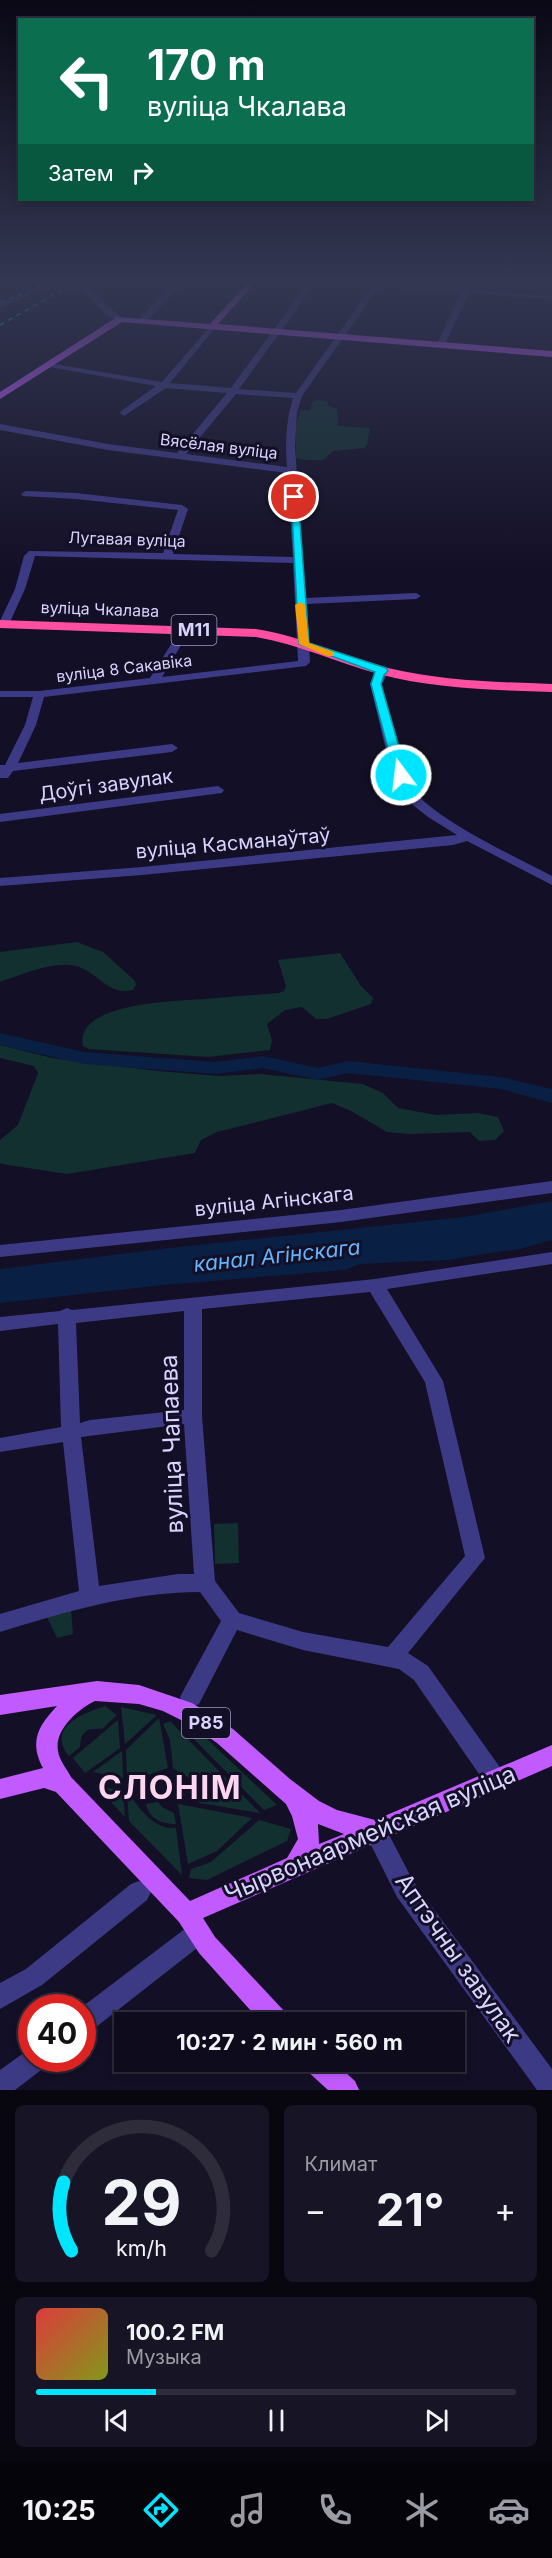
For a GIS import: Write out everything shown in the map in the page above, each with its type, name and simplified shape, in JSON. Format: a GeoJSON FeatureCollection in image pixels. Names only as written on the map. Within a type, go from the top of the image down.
{"type":"FeatureCollection","features":[{"type":"Feature","properties":{"kind":"highway","name":"вуліца Чкалава"},"geometry":{"type":"LineString","coordinates":[[2,624],[256,633],[282,637],[383,671],[445,683],[552,688]]}},
{"type":"Feature","properties":{"kind":"main road"},"geometry":{"type":"LineString","coordinates":[[0,396],[30,378]]}},
{"type":"Feature","properties":{"kind":"main road"},"geometry":{"type":"LineString","coordinates":[[97,1690],[77,1700],[52,1726],[47,1740],[47,1754],[63,1784],[193,1924],[269,2012]]}},
{"type":"Feature","properties":{"kind":"main road","name":"Р85"},"geometry":{"type":"LineString","coordinates":[[0,1705],[97,1690],[149,1697],[180,1708],[214,1727],[236,1744],[294,1798],[307,1821],[310,1840],[307,1852],[295,1864]]}},
{"type":"Feature","properties":{"kind":"main road","name":"Чырвонаармейская вуліца"},"geometry":{"type":"LineString","coordinates":[[193,1924],[295,1864],[552,1755]]}},
{"type":"Feature","properties":{"kind":"main road"},"geometry":{"type":"LineString","coordinates":[[0,1790],[44,1779],[63,1784]]}},
{"type":"Feature","properties":{"kind":"main road"},"geometry":{"type":"LineString","coordinates":[[294,1798],[343,1824],[375,1831]]}},
{"type":"Feature","properties":{"kind":"main road"},"geometry":{"type":"LineString","coordinates":[[327,2072],[346,2090]]}},
{"type":"Feature","properties":{"kind":"street"},"geometry":{"type":"LineString","coordinates":[[118,378],[164,385],[298,396]]}},
{"type":"Feature","properties":{"kind":"street"},"geometry":{"type":"LineString","coordinates":[[124,413],[164,385],[170,378]]}},
{"type":"Feature","properties":{"kind":"street"},"geometry":{"type":"LineString","coordinates":[[179,457],[242,378]]}},
{"type":"Feature","properties":{"kind":"street"},"geometry":{"type":"LineString","coordinates":[[304,644],[291,430],[298,396],[311,378]]}},
{"type":"Feature","properties":{"kind":"street","name":"Вясёлая вуліца"},"geometry":{"type":"LineString","coordinates":[[0,427],[179,457],[293,471]]}},
{"type":"Feature","properties":{"kind":"street"},"geometry":{"type":"LineString","coordinates":[[26,494],[76,496],[179,507],[183,509],[167,556]]}},
{"type":"Feature","properties":{"kind":"street","name":"Лугавая вуліца"},"geometry":{"type":"LineString","coordinates":[[2,624],[20,589],[29,556],[33,552],[298,560]]}},
{"type":"Feature","properties":{"kind":"street"},"geometry":{"type":"LineString","coordinates":[[300,601],[417,596]]}},
{"type":"Feature","properties":{"kind":"street"},"geometry":{"type":"LineString","coordinates":[[153,682],[185,630]]}},
{"type":"Feature","properties":{"kind":"street","name":"вуліца 8 Сакавіка"},"geometry":{"type":"LineString","coordinates":[[0,694],[39,694],[299,665],[304,662],[304,644]]}},
{"type":"Feature","properties":{"kind":"street"},"geometry":{"type":"LineString","coordinates":[[383,671],[379,674],[376,684],[401,775],[409,793],[423,807],[470,836],[552,881]]}},
{"type":"Feature","properties":{"kind":"street"},"geometry":{"type":"LineString","coordinates":[[2,773],[26,732],[38,703],[39,694]]}},
{"type":"Feature","properties":{"kind":"street"},"geometry":{"type":"LineString","coordinates":[[2,773],[172,748]]}},
{"type":"Feature","properties":{"kind":"street","name":"Доўгі завулак"},"geometry":{"type":"LineString","coordinates":[[0,818],[218,790]]}},
{"type":"Feature","properties":{"kind":"street","name":"вуліца Касманаўтаў"},"geometry":{"type":"LineString","coordinates":[[0,882],[352,851],[453,841],[470,836]]}},
{"type":"Feature","properties":{"kind":"street","name":"вуліца Агінскага"},"geometry":{"type":"LineString","coordinates":[[0,1251],[108,1237],[214,1229],[405,1209],[552,1186]]}},
{"type":"Feature","properties":{"kind":"street"},"geometry":{"type":"LineString","coordinates":[[0,1324],[375,1285],[552,1258]]}},
{"type":"Feature","properties":{"kind":"street"},"geometry":{"type":"LineString","coordinates":[[375,1285],[434,1381],[474,1558],[392,1657]]}},
{"type":"Feature","properties":{"kind":"street","name":"вуліца Чапаева"},"geometry":{"type":"LineString","coordinates":[[193,1303],[193,1416],[205,1583]]}},
{"type":"Feature","properties":{"kind":"street"},"geometry":{"type":"LineString","coordinates":[[68,1316],[71,1433],[90,1596]]}},
{"type":"Feature","properties":{"kind":"street"},"geometry":{"type":"LineString","coordinates":[[0,1445],[71,1433],[90,1426],[193,1416]]}},
{"type":"Feature","properties":{"kind":"street"},"geometry":{"type":"LineString","coordinates":[[0,1623],[90,1596],[178,1583],[205,1583],[232,1620],[303,1641],[392,1657],[406,1662],[421,1673],[496,1780]]}},
{"type":"Feature","properties":{"kind":"street"},"geometry":{"type":"LineString","coordinates":[[191,1697],[232,1620]]}},
{"type":"Feature","properties":{"kind":"street","name":"Аптэчны завулак"},"geometry":{"type":"LineString","coordinates":[[375,1831],[405,1889],[545,2083]]}},
{"type":"Feature","properties":{"kind":"street"},"geometry":{"type":"LineString","coordinates":[[0,1996],[34,1977],[140,1892]]}},
{"type":"Feature","properties":{"kind":"street","name":"Чырвонаармейская вуліца"},"geometry":{"type":"LineString","coordinates":[[96,2010],[193,1924]]}},
{"type":"Feature","properties":{"kind":"street"},"geometry":{"type":"LineString","coordinates":[[0,2088],[19,2072]]}},
{"type":"Feature","properties":{"kind":"green space"},"geometry":{"type":"Polygon","coordinates":[[[313,401],[327,402],[329,406],[337,409],[338,426],[370,428],[367,445],[364,448],[333,451],[323,460],[296,458],[296,427],[300,410],[310,410],[313,401]]]}},
{"type":"Feature","properties":{"kind":"green space"},"geometry":{"type":"Polygon","coordinates":[[[77,942],[103,952],[135,981],[136,985],[133,990],[117,990],[86,970],[70,965],[50,966],[0,982],[0,952],[77,942]]]}},
{"type":"Feature","properties":{"kind":"green space"},"geometry":{"type":"Polygon","coordinates":[[[340,953],[361,986],[373,998],[371,1004],[327,1019],[316,1019],[302,1007],[285,1010],[267,1024],[272,1040],[270,1050],[208,1057],[89,1049],[83,1046],[85,1031],[94,1020],[111,1012],[152,1003],[279,993],[284,991],[286,986],[278,960],[340,953]]]}},
{"type":"Feature","properties":{"kind":"green space"},"geometry":{"type":"Polygon","coordinates":[[[0,1045],[52,1058],[158,1071],[219,1076],[260,1074],[363,1084],[383,1093],[398,1108],[436,1115],[478,1113],[498,1117],[504,1131],[495,1140],[479,1141],[470,1132],[410,1134],[387,1132],[332,1103],[217,1132],[201,1140],[195,1153],[67,1174],[2,1164],[0,1163],[0,1140],[18,1125],[38,1073],[34,1066],[0,1058],[0,1045]]]}},
{"type":"Feature","properties":{"kind":"green space"},"geometry":{"type":"Polygon","coordinates":[[[238,1523],[239,1563],[215,1564],[214,1524],[238,1523]]]}},
{"type":"Feature","properties":{"kind":"green space"},"geometry":{"type":"Polygon","coordinates":[[[71,1610],[73,1634],[57,1638],[47,1617],[71,1610]]]}},
{"type":"Feature","properties":{"kind":"green space"},"geometry":{"type":"Polygon","coordinates":[[[105,1706],[117,1715],[102,1729],[92,1729],[83,1734],[80,1747],[69,1756],[63,1746],[62,1737],[65,1729],[78,1717],[105,1706]]]}},
{"type":"Feature","properties":{"kind":"green space"},"geometry":{"type":"Polygon","coordinates":[[[121,1707],[157,1715],[125,1744],[121,1707]]]}},
{"type":"Feature","properties":{"kind":"green space"},"geometry":{"type":"Polygon","coordinates":[[[159,1718],[168,1768],[148,1775],[142,1782],[127,1778],[126,1750],[159,1718]]]}},
{"type":"Feature","properties":{"kind":"green space"},"geometry":{"type":"Polygon","coordinates":[[[118,1720],[120,1748],[85,1773],[73,1758],[118,1720]]]}},
{"type":"Feature","properties":{"kind":"green space"},"geometry":{"type":"Polygon","coordinates":[[[170,1721],[260,1813],[199,1803],[203,1787],[173,1768],[170,1740],[163,1724],[170,1721]]]}},
{"type":"Feature","properties":{"kind":"green space"},"geometry":{"type":"Polygon","coordinates":[[[180,1725],[206,1738],[277,1805],[264,1810],[180,1725]]]}},
{"type":"Feature","properties":{"kind":"green space"},"geometry":{"type":"Polygon","coordinates":[[[122,1751],[123,1778],[93,1772],[122,1751]]]}},
{"type":"Feature","properties":{"kind":"green space"},"geometry":{"type":"Polygon","coordinates":[[[95,1785],[123,1791],[125,1817],[95,1785]]]}},
{"type":"Feature","properties":{"kind":"green space"},"geometry":{"type":"Polygon","coordinates":[[[127,1792],[154,1822],[168,1828],[176,1828],[182,1875],[129,1821],[127,1792]]]}},
{"type":"Feature","properties":{"kind":"green space"},"geometry":{"type":"Polygon","coordinates":[[[158,1802],[162,1807],[174,1813],[176,1824],[161,1822],[153,1817],[146,1804],[158,1802]]]}},
{"type":"Feature","properties":{"kind":"green space"},"geometry":{"type":"Polygon","coordinates":[[[178,1804],[252,1818],[217,1851],[188,1864],[178,1804]]]}},
{"type":"Feature","properties":{"kind":"green space"},"geometry":{"type":"Polygon","coordinates":[[[259,1820],[291,1829],[287,1841],[207,1880],[189,1878],[191,1869],[211,1862],[259,1820]]]}},
{"type":"Feature","properties":{"kind":"water","name":"канал Агінскага"},"geometry":{"type":"Polygon","coordinates":[[[552,1201],[552,1240],[513,1250],[448,1260],[360,1264],[345,1270],[164,1285],[0,1303],[0,1269],[169,1248],[464,1217],[552,1201]]]}},
{"type":"Feature","properties":{"kind":"waterway"},"geometry":{"type":"LineString","coordinates":[[0,1039],[84,1058],[215,1068],[263,1062],[318,1074],[348,1067],[501,1083],[552,1096]]}},
{"type":"Feature","properties":{"kind":"slow traffic"},"geometry":{"type":"LineString","coordinates":[[300,605],[304,644],[330,654]]}},
{"type":"Feature","properties":{"kind":"district","name":"СЛОНІМ"},"geometry":{"type":"Point","coordinates":[170,1788]}},
{"type":"Feature","properties":{"kind":"route"},"geometry":{"type":"LineString","coordinates":[[294,497],[304,644],[383,671],[379,674],[376,684],[401,775]]}}]}
